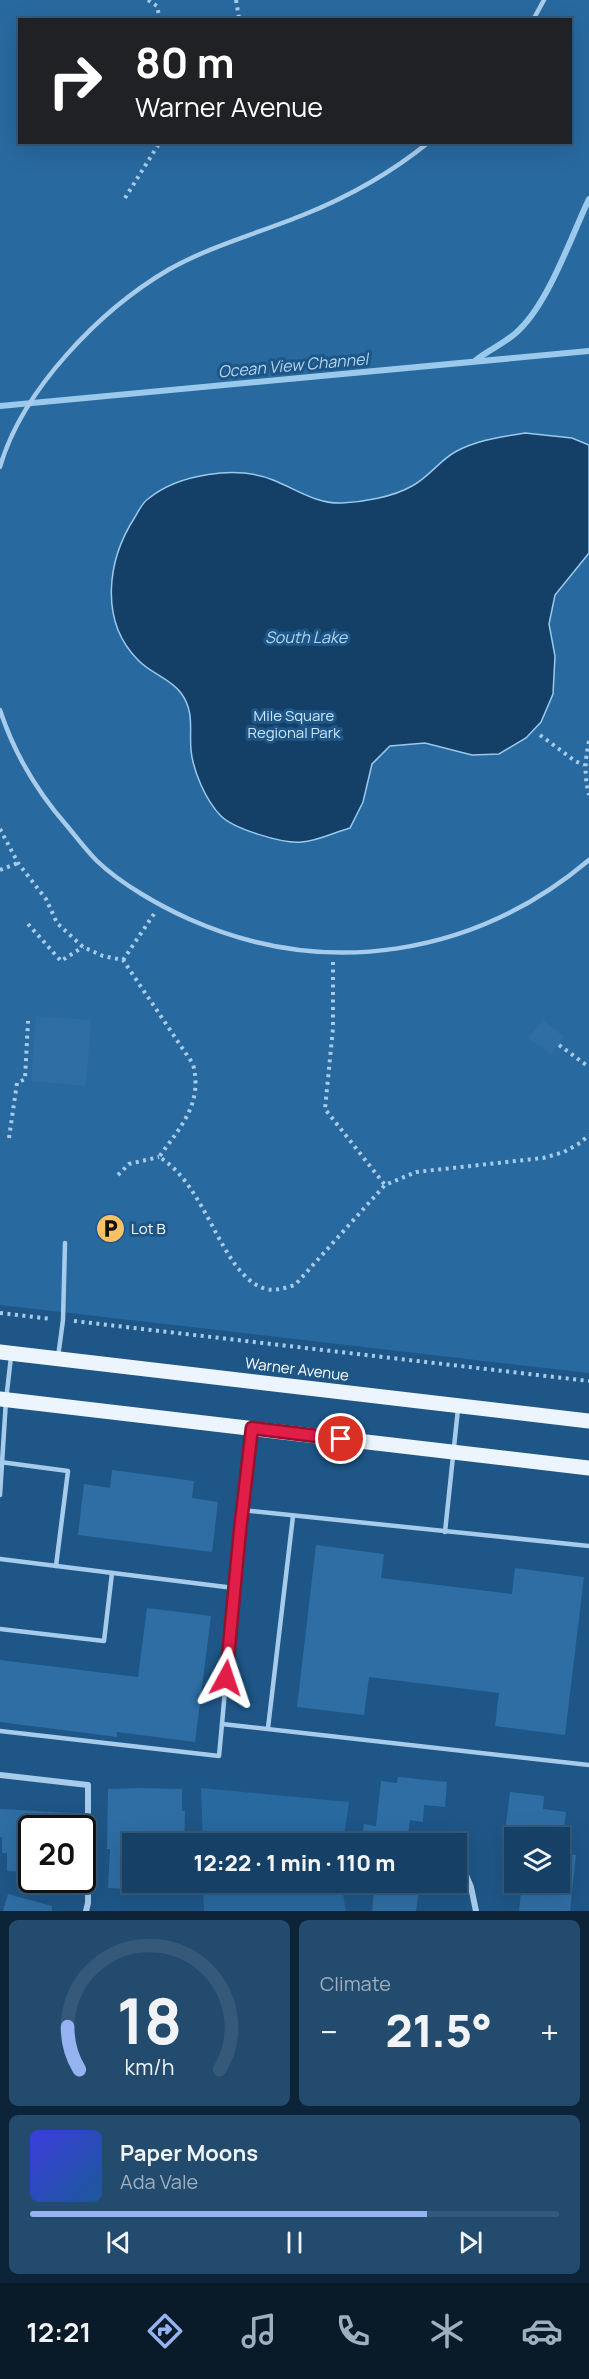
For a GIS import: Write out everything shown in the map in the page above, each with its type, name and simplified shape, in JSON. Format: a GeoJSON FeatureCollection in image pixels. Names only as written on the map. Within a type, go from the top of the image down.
{"type":"FeatureCollection","features":[{"type":"Feature","properties":{"kind":"main road","name":"Warner Avenue"},"geometry":{"type":"LineString","coordinates":[[6,1353],[589,1421]]}},
{"type":"Feature","properties":{"kind":"main road"},"geometry":{"type":"LineString","coordinates":[[3,1399],[589,1468]]}},
{"type":"Feature","properties":{"kind":"street"},"geometry":{"type":"LineString","coordinates":[[0,1775],[88,1785],[88,1903],[86,1911]]}},
{"type":"Feature","properties":{"kind":"street"},"geometry":{"type":"LineString","coordinates":[[467,1878],[476,1911]]}},
{"type":"Feature","properties":{"kind":"lane"},"geometry":{"type":"LineString","coordinates":[[534,18],[544,0]]}},
{"type":"Feature","properties":{"kind":"lane"},"geometry":{"type":"LineString","coordinates":[[0,465],[20,421],[54,367],[127,299],[168,271],[201,254],[337,201],[366,185],[426,144]]}},
{"type":"Feature","properties":{"kind":"lane"},"geometry":{"type":"LineString","coordinates":[[0,710],[19,756],[47,802],[98,862],[160,906],[210,928],[260,944],[314,952],[406,948],[460,934],[534,901],[589,860]]}},
{"type":"Feature","properties":{"kind":"lane"},"geometry":{"type":"LineString","coordinates":[[58,1358],[63,1320],[65,1243]]}},
{"type":"Feature","properties":{"kind":"lane"},"geometry":{"type":"LineString","coordinates":[[0,1495],[6,1353]]}},
{"type":"Feature","properties":{"kind":"lane"},"geometry":{"type":"LineString","coordinates":[[445,1532],[459,1406]]}},
{"type":"Feature","properties":{"kind":"lane"},"geometry":{"type":"LineString","coordinates":[[0,1731],[219,1756],[234,1588],[252,1428]]}},
{"type":"Feature","properties":{"kind":"lane"},"geometry":{"type":"LineString","coordinates":[[2,1462],[68,1471],[56,1566]]}},
{"type":"Feature","properties":{"kind":"lane"},"geometry":{"type":"LineString","coordinates":[[242,1510],[589,1546]]}},
{"type":"Feature","properties":{"kind":"lane"},"geometry":{"type":"LineString","coordinates":[[268,1728],[293,1516]]}},
{"type":"Feature","properties":{"kind":"lane"},"geometry":{"type":"LineString","coordinates":[[0,1559],[234,1588]]}},
{"type":"Feature","properties":{"kind":"lane"},"geometry":{"type":"LineString","coordinates":[[0,1629],[104,1641],[111,1573]]}},
{"type":"Feature","properties":{"kind":"lane"},"geometry":{"type":"LineString","coordinates":[[222,1724],[589,1765]]}},
{"type":"Feature","properties":{"kind":"path"},"geometry":{"type":"LineString","coordinates":[[148,0],[157,6],[160,18]]}},
{"type":"Feature","properties":{"kind":"path"},"geometry":{"type":"LineString","coordinates":[[236,0],[239,18]]}},
{"type":"Feature","properties":{"kind":"path"},"geometry":{"type":"LineString","coordinates":[[125,198],[159,144]]}},
{"type":"Feature","properties":{"kind":"path"},"geometry":{"type":"LineString","coordinates":[[540,735],[584,765]]}},
{"type":"Feature","properties":{"kind":"path"},"geometry":{"type":"LineString","coordinates":[[589,741],[584,765],[589,795]]}},
{"type":"Feature","properties":{"kind":"path"},"geometry":{"type":"LineString","coordinates":[[0,829],[18,863],[46,899],[57,923],[83,946],[103,956],[123,960],[193,1064],[197,1080],[195,1099],[187,1116],[159,1157],[129,1164],[117,1175]]}},
{"type":"Feature","properties":{"kind":"path"},"geometry":{"type":"LineString","coordinates":[[0,870],[18,863]]}},
{"type":"Feature","properties":{"kind":"path"},"geometry":{"type":"LineString","coordinates":[[123,960],[160,906]]}},
{"type":"Feature","properties":{"kind":"path"},"geometry":{"type":"LineString","coordinates":[[28,924],[61,961],[83,946]]}},
{"type":"Feature","properties":{"kind":"path"},"geometry":{"type":"LineString","coordinates":[[333,952],[333,1028],[326,1109],[385,1185]]}},
{"type":"Feature","properties":{"kind":"path"},"geometry":{"type":"LineString","coordinates":[[9,1138],[17,1083],[25,1079],[28,1021]]}},
{"type":"Feature","properties":{"kind":"path"},"geometry":{"type":"LineString","coordinates":[[559,1045],[589,1067]]}},
{"type":"Feature","properties":{"kind":"path"},"geometry":{"type":"LineString","coordinates":[[159,1157],[193,1189],[237,1268],[252,1282],[265,1288],[278,1290],[295,1285],[385,1185],[416,1172],[543,1158],[564,1152],[589,1135]]}},
{"type":"Feature","properties":{"kind":"path"},"geometry":{"type":"LineString","coordinates":[[0,1313],[589,1381]]}},
{"type":"Feature","properties":{"kind":"green space","name":"Mile Square Regional Park"},"geometry":{"type":"Polygon","coordinates":[[[0,0],[589,0],[589,1373],[0,1305],[0,0]]]}},
{"type":"Feature","properties":{"kind":"green space"},"geometry":{"type":"Polygon","coordinates":[[[201,1788],[349,1802],[344,1833],[203,1833],[201,1788]]]}},
{"type":"Feature","properties":{"kind":"green space"},"geometry":{"type":"Polygon","coordinates":[[[203,1893],[343,1893],[346,1911],[204,1911],[203,1893]]]}},
{"type":"Feature","properties":{"kind":"water","name":"South Lake"},"geometry":{"type":"Polygon","coordinates":[[[525,433],[572,438],[589,445],[589,553],[555,595],[549,624],[555,656],[553,694],[541,722],[526,738],[499,754],[472,755],[425,743],[390,746],[372,764],[363,802],[350,828],[320,838],[308,841],[283,841],[227,821],[215,810],[205,794],[194,767],[190,714],[185,700],[177,688],[138,660],[117,627],[111,590],[113,571],[125,534],[144,503],[175,483],[191,478],[226,473],[259,475],[306,495],[333,503],[368,500],[387,496],[412,486],[449,456],[463,448],[489,439],[525,433]]]}},
{"type":"Feature","properties":{"kind":"building"},"geometry":{"type":"Polygon","coordinates":[[[36,1016],[91,1020],[86,1086],[31,1081],[36,1016]]]}},
{"type":"Feature","properties":{"kind":"building"},"geometry":{"type":"Polygon","coordinates":[[[543,1020],[564,1037],[551,1055],[528,1038],[543,1020]]]}},
{"type":"Feature","properties":{"kind":"building"},"geometry":{"type":"Polygon","coordinates":[[[112,1470],[194,1481],[192,1498],[218,1502],[212,1552],[78,1535],[84,1484],[110,1488],[112,1470]]]}},
{"type":"Feature","properties":{"kind":"building"},"geometry":{"type":"Polygon","coordinates":[[[316,1545],[384,1554],[381,1578],[512,1594],[515,1568],[584,1577],[565,1735],[495,1726],[499,1693],[369,1677],[364,1715],[297,1707],[316,1545]]]}},
{"type":"Feature","properties":{"kind":"building"},"geometry":{"type":"Polygon","coordinates":[[[147,1608],[211,1616],[195,1742],[117,1732],[117,1737],[0,1722],[0,1660],[138,1677],[147,1608]]]}},
{"type":"Feature","properties":{"kind":"building"},"geometry":{"type":"Polygon","coordinates":[[[398,1777],[447,1782],[445,1807],[424,1805],[423,1822],[410,1820],[408,1833],[363,1833],[364,1824],[376,1826],[381,1781],[397,1783],[398,1777]]]}},
{"type":"Feature","properties":{"kind":"building"},"geometry":{"type":"Polygon","coordinates":[[[108,1789],[182,1789],[182,1811],[185,1811],[184,1833],[122,1833],[122,1889],[108,1888],[110,1849],[107,1849],[108,1789]]]}},
{"type":"Feature","properties":{"kind":"building"},"geometry":{"type":"Polygon","coordinates":[[[510,1792],[544,1796],[543,1809],[566,1812],[564,1827],[506,1827],[510,1792]]]}},
{"type":"Feature","properties":{"kind":"building"},"geometry":{"type":"Polygon","coordinates":[[[0,1809],[73,1813],[73,1815],[18,1815],[18,1871],[7,1871],[7,1853],[2,1853],[2,1837],[0,1837],[0,1809]]]}},
{"type":"Feature","properties":{"kind":"building"},"geometry":{"type":"Polygon","coordinates":[[[570,1855],[576,1855],[570,1911],[519,1911],[521,1893],[570,1893],[570,1855]]]}},
{"type":"Feature","properties":{"kind":"building"},"geometry":{"type":"Polygon","coordinates":[[[374,1893],[419,1893],[416,1911],[372,1911],[374,1893]]]}},
{"type":"Feature","properties":{"kind":"building"},"geometry":{"type":"Polygon","coordinates":[[[8,1894],[52,1906],[52,1911],[3,1911],[8,1894]]]}},
{"type":"Feature","properties":{"kind":"waterway"},"geometry":{"type":"LineString","coordinates":[[475,361],[515,334],[531,317],[559,268],[589,199]]}},
{"type":"Feature","properties":{"kind":"waterway","name":"Ocean View Channel"},"geometry":{"type":"LineString","coordinates":[[0,406],[589,351]]}},
{"type":"Feature","properties":{"kind":"place","name":"Lot B"},"geometry":{"type":"Point","coordinates":[110,1228]}},
{"type":"Feature","properties":{"kind":"route"},"geometry":{"type":"LineString","coordinates":[[226,1678],[252,1428],[341,1439]]}}]}
